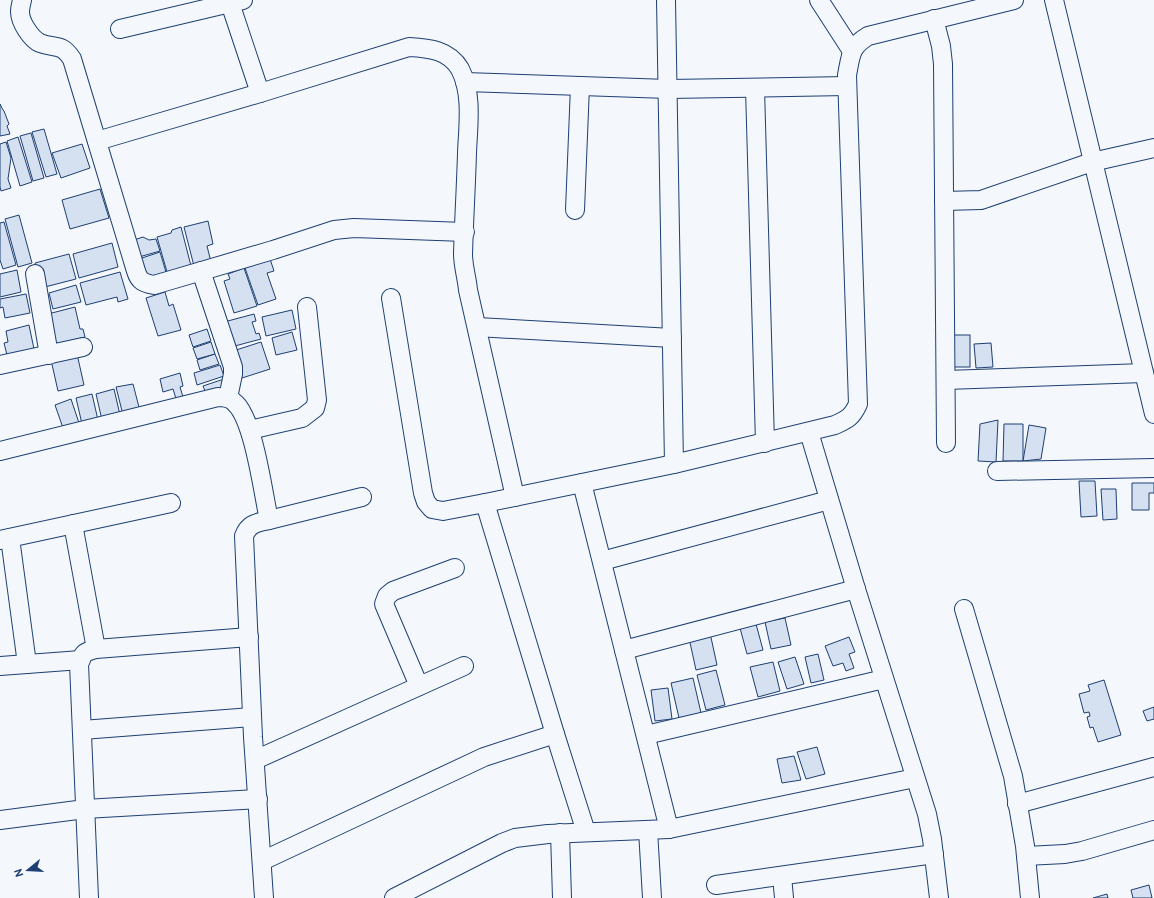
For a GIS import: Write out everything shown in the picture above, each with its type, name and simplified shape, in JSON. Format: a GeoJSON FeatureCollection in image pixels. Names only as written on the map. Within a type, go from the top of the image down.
{"type":"FeatureCollection","features":[{"type":"Feature","properties":{"kind":"street"},"geometry":{"type":"LineString","coordinates":[[22,0],[20,13],[26,30],[39,43],[58,47],[67,51],[72,59],[138,279],[144,284],[154,285],[273,250],[334,230],[354,228],[465,232]]}},
{"type":"Feature","properties":{"kind":"street"},"geometry":{"type":"LineString","coordinates":[[666,0],[674,464]]}},
{"type":"Feature","properties":{"kind":"street"},"geometry":{"type":"LineString","coordinates":[[818,0],[852,51]]}},
{"type":"Feature","properties":{"kind":"street"},"geometry":{"type":"LineString","coordinates":[[391,298],[423,493],[426,502],[432,509],[443,511],[674,464],[835,425],[854,414],[858,404],[847,86],[847,75],[852,51],[858,42],[868,36],[1014,0]]}},
{"type":"Feature","properties":{"kind":"street"},"geometry":{"type":"LineString","coordinates":[[1054,0],[1092,162],[1154,410]]}},
{"type":"Feature","properties":{"kind":"street"},"geometry":{"type":"LineString","coordinates":[[120,29],[234,1],[260,93]]}},
{"type":"Feature","properties":{"kind":"street"},"geometry":{"type":"LineString","coordinates":[[934,19],[941,46],[943,64],[946,443]]}},
{"type":"Feature","properties":{"kind":"street"},"geometry":{"type":"LineString","coordinates":[[97,141],[409,47],[427,48],[443,53],[453,61],[460,69],[465,82],[469,109],[463,256],[468,290],[515,497]]}},
{"type":"Feature","properties":{"kind":"street"},"geometry":{"type":"LineString","coordinates":[[465,82],[668,89],[847,86]]}},
{"type":"Feature","properties":{"kind":"street"},"geometry":{"type":"LineString","coordinates":[[575,210],[580,86]]}},
{"type":"Feature","properties":{"kind":"street"},"geometry":{"type":"LineString","coordinates":[[755,88],[765,443]]}},
{"type":"Feature","properties":{"kind":"street"},"geometry":{"type":"LineString","coordinates":[[944,201],[981,200],[1092,162],[1154,148]]}},
{"type":"Feature","properties":{"kind":"street"},"geometry":{"type":"LineString","coordinates":[[201,271],[233,367],[228,398]]}},
{"type":"Feature","properties":{"kind":"street"},"geometry":{"type":"LineString","coordinates":[[35,274],[49,354]]}},
{"type":"Feature","properties":{"kind":"street"},"geometry":{"type":"LineString","coordinates":[[250,430],[302,418],[314,408],[317,400],[307,307]]}},
{"type":"Feature","properties":{"kind":"street"},"geometry":{"type":"LineString","coordinates":[[477,327],[672,338]]}},
{"type":"Feature","properties":{"kind":"street"},"geometry":{"type":"LineString","coordinates":[[0,365],[83,347]]}},
{"type":"Feature","properties":{"kind":"street"},"geometry":{"type":"LineString","coordinates":[[946,380],[1144,373]]}},
{"type":"Feature","properties":{"kind":"street"},"geometry":{"type":"LineString","coordinates":[[0,451],[218,397],[228,398],[235,402],[250,430],[269,520]]}},
{"type":"Feature","properties":{"kind":"street"},"geometry":{"type":"LineString","coordinates":[[809,432],[856,590],[927,814],[934,854],[939,898]]}},
{"type":"Feature","properties":{"kind":"street"},"geometry":{"type":"LineString","coordinates":[[997,471],[1154,468]]}},
{"type":"Feature","properties":{"kind":"street"},"geometry":{"type":"LineString","coordinates":[[582,483],[669,829]]}},
{"type":"Feature","properties":{"kind":"street"},"geometry":{"type":"LineString","coordinates":[[264,898],[252,717],[244,536],[247,528],[255,524],[362,497]]}},
{"type":"Feature","properties":{"kind":"street"},"geometry":{"type":"LineString","coordinates":[[602,561],[829,500]]}},
{"type":"Feature","properties":{"kind":"street"},"geometry":{"type":"LineString","coordinates":[[27,664],[5,539],[171,503]]}},
{"type":"Feature","properties":{"kind":"street"},"geometry":{"type":"LineString","coordinates":[[485,503],[586,832]]}},
{"type":"Feature","properties":{"kind":"street"},"geometry":{"type":"LineString","coordinates":[[73,524],[96,649]]}},
{"type":"Feature","properties":{"kind":"street"},"geometry":{"type":"LineString","coordinates":[[419,686],[384,604],[387,596],[393,591],[455,568]]}},
{"type":"Feature","properties":{"kind":"street"},"geometry":{"type":"LineString","coordinates":[[624,650],[856,590]]}},
{"type":"Feature","properties":{"kind":"street"},"geometry":{"type":"LineString","coordinates":[[964,609],[1013,776],[1026,856],[1030,898]]}},
{"type":"Feature","properties":{"kind":"street"},"geometry":{"type":"LineString","coordinates":[[89,898],[79,664],[82,655],[87,651],[96,649],[249,637]]}},
{"type":"Feature","properties":{"kind":"street"},"geometry":{"type":"LineString","coordinates":[[0,666],[81,660]]}},
{"type":"Feature","properties":{"kind":"street"},"geometry":{"type":"LineString","coordinates":[[255,760],[464,666]]}},
{"type":"Feature","properties":{"kind":"street"},"geometry":{"type":"LineString","coordinates":[[646,735],[884,679]]}},
{"type":"Feature","properties":{"kind":"street"},"geometry":{"type":"LineString","coordinates":[[82,730],[252,717]]}},
{"type":"Feature","properties":{"kind":"street"},"geometry":{"type":"LineString","coordinates":[[262,861],[484,757],[555,734]]}},
{"type":"Feature","properties":{"kind":"street"},"geometry":{"type":"LineString","coordinates":[[1017,804],[1154,767]]}},
{"type":"Feature","properties":{"kind":"street"},"geometry":{"type":"LineString","coordinates":[[394,898],[502,843],[515,838],[531,835],[560,833],[669,829],[916,778]]}},
{"type":"Feature","properties":{"kind":"street"},"geometry":{"type":"LineString","coordinates":[[0,820],[85,809],[258,800]]}},
{"type":"Feature","properties":{"kind":"street"},"geometry":{"type":"LineString","coordinates":[[648,830],[652,898]]}},
{"type":"Feature","properties":{"kind":"street"},"geometry":{"type":"LineString","coordinates":[[1026,856],[1065,854],[1154,830]]}},
{"type":"Feature","properties":{"kind":"street"},"geometry":{"type":"LineString","coordinates":[[560,833],[562,898]]}},
{"type":"Feature","properties":{"kind":"street"},"geometry":{"type":"LineString","coordinates":[[716,885],[934,854]]}},
{"type":"Feature","properties":{"kind":"street"},"geometry":{"type":"LineString","coordinates":[[782,876],[784,898]]}},
{"type":"Feature","properties":{"kind":"building"},"geometry":{"type":"Polygon","coordinates":[[[0,104],[9,124],[7,126],[10,134],[0,136],[0,104]]]}},
{"type":"Feature","properties":{"kind":"building"},"geometry":{"type":"Polygon","coordinates":[[[44,129],[57,174],[46,177],[32,132],[44,129]]]}},
{"type":"Feature","properties":{"kind":"building"},"geometry":{"type":"Polygon","coordinates":[[[31,133],[44,178],[33,181],[20,136],[31,133]]]}},
{"type":"Feature","properties":{"kind":"building"},"geometry":{"type":"Polygon","coordinates":[[[18,137],[32,182],[20,186],[7,141],[18,137]]]}},
{"type":"Feature","properties":{"kind":"building"},"geometry":{"type":"Polygon","coordinates":[[[6,142],[11,158],[8,179],[11,188],[1,191],[0,144],[6,142]]]}},
{"type":"Feature","properties":{"kind":"building"},"geometry":{"type":"Polygon","coordinates":[[[82,144],[90,168],[61,178],[52,153],[82,144]]]}},
{"type":"Feature","properties":{"kind":"building"},"geometry":{"type":"Polygon","coordinates":[[[100,189],[109,218],[70,229],[62,200],[100,189]]]}},
{"type":"Feature","properties":{"kind":"building"},"geometry":{"type":"Polygon","coordinates":[[[19,215],[32,263],[18,267],[5,219],[19,215]]]}},
{"type":"Feature","properties":{"kind":"building"},"geometry":{"type":"Polygon","coordinates":[[[208,221],[213,244],[207,246],[211,262],[194,266],[184,227],[208,221]]]}},
{"type":"Feature","properties":{"kind":"building"},"geometry":{"type":"Polygon","coordinates":[[[4,222],[16,265],[3,269],[0,260],[0,223],[4,222]]]}},
{"type":"Feature","properties":{"kind":"building"},"geometry":{"type":"Polygon","coordinates":[[[181,227],[191,266],[167,272],[157,237],[171,233],[172,230],[181,227]]]}},
{"type":"Feature","properties":{"kind":"building"},"geometry":{"type":"Polygon","coordinates":[[[143,237],[149,240],[156,239],[160,251],[139,257],[134,240],[143,237]]]}},
{"type":"Feature","properties":{"kind":"building"},"geometry":{"type":"Polygon","coordinates":[[[112,243],[118,267],[79,278],[73,254],[112,243]]]}},
{"type":"Feature","properties":{"kind":"building"},"geometry":{"type":"Polygon","coordinates":[[[160,252],[166,272],[145,278],[139,259],[160,252]]]}},
{"type":"Feature","properties":{"kind":"building"},"geometry":{"type":"Polygon","coordinates":[[[69,254],[76,279],[41,288],[35,263],[69,254]]]}},
{"type":"Feature","properties":{"kind":"building"},"geometry":{"type":"Polygon","coordinates":[[[270,259],[274,271],[267,273],[276,299],[258,305],[245,268],[270,259]]]}},
{"type":"Feature","properties":{"kind":"building"},"geometry":{"type":"Polygon","coordinates":[[[244,268],[257,306],[234,313],[224,281],[230,279],[228,274],[244,268]]]}},
{"type":"Feature","properties":{"kind":"building"},"geometry":{"type":"Polygon","coordinates":[[[17,270],[21,292],[0,297],[0,274],[17,270]]]}},
{"type":"Feature","properties":{"kind":"building"},"geometry":{"type":"Polygon","coordinates":[[[120,272],[128,299],[118,302],[117,297],[86,305],[80,283],[120,272]]]}},
{"type":"Feature","properties":{"kind":"building"},"geometry":{"type":"Polygon","coordinates":[[[76,285],[81,302],[53,309],[49,293],[76,285]]]}},
{"type":"Feature","properties":{"kind":"building"},"geometry":{"type":"Polygon","coordinates":[[[165,292],[169,306],[173,304],[181,330],[158,336],[146,298],[165,292]]]}},
{"type":"Feature","properties":{"kind":"building"},"geometry":{"type":"Polygon","coordinates":[[[26,294],[30,313],[5,318],[3,307],[0,308],[0,299],[26,294]]]}},
{"type":"Feature","properties":{"kind":"building"},"geometry":{"type":"Polygon","coordinates":[[[75,307],[80,329],[83,329],[85,337],[52,345],[48,314],[75,307]]]}},
{"type":"Feature","properties":{"kind":"building"},"geometry":{"type":"Polygon","coordinates":[[[292,310],[296,329],[266,336],[262,317],[292,310]]]}},
{"type":"Feature","properties":{"kind":"building"},"geometry":{"type":"Polygon","coordinates":[[[254,314],[256,321],[252,322],[256,334],[259,333],[261,339],[231,347],[224,322],[254,314]]]}},
{"type":"Feature","properties":{"kind":"building"},"geometry":{"type":"Polygon","coordinates":[[[29,325],[34,349],[7,355],[4,343],[8,342],[6,331],[29,325]]]}},
{"type":"Feature","properties":{"kind":"building"},"geometry":{"type":"Polygon","coordinates":[[[207,329],[211,341],[193,347],[189,335],[207,329]]]}},
{"type":"Feature","properties":{"kind":"building"},"geometry":{"type":"Polygon","coordinates":[[[292,332],[297,350],[276,355],[272,338],[292,332]]]}},
{"type":"Feature","properties":{"kind":"building"},"geometry":{"type":"Polygon","coordinates":[[[951,335],[970,335],[970,367],[951,367],[951,335]]]}},
{"type":"Feature","properties":{"kind":"building"},"geometry":{"type":"Polygon","coordinates":[[[211,342],[215,354],[197,359],[193,348],[211,342]]]}},
{"type":"Feature","properties":{"kind":"building"},"geometry":{"type":"Polygon","coordinates":[[[261,342],[270,369],[242,378],[233,351],[261,342]]]}},
{"type":"Feature","properties":{"kind":"building"},"geometry":{"type":"Polygon","coordinates":[[[991,343],[993,367],[976,368],[974,344],[991,343]]]}},
{"type":"Feature","properties":{"kind":"building"},"geometry":{"type":"Polygon","coordinates":[[[77,354],[84,385],[58,391],[51,360],[77,354]]]}},
{"type":"Feature","properties":{"kind":"building"},"geometry":{"type":"Polygon","coordinates":[[[215,354],[219,364],[200,370],[197,360],[215,354]]]}},
{"type":"Feature","properties":{"kind":"building"},"geometry":{"type":"Polygon","coordinates":[[[220,365],[224,376],[197,385],[194,373],[220,365]]]}},
{"type":"Feature","properties":{"kind":"building"},"geometry":{"type":"Polygon","coordinates":[[[180,373],[183,386],[180,387],[184,400],[177,402],[173,389],[163,392],[160,379],[180,373]]]}},
{"type":"Feature","properties":{"kind":"building"},"geometry":{"type":"Polygon","coordinates":[[[224,379],[227,389],[207,396],[203,386],[224,379]]]}},
{"type":"Feature","properties":{"kind":"building"},"geometry":{"type":"Polygon","coordinates":[[[133,384],[140,411],[123,415],[116,387],[133,384]]]}},
{"type":"Feature","properties":{"kind":"building"},"geometry":{"type":"Polygon","coordinates":[[[114,389],[120,415],[102,420],[96,394],[114,389]]]}},
{"type":"Feature","properties":{"kind":"building"},"geometry":{"type":"Polygon","coordinates":[[[92,394],[98,420],[82,424],[76,398],[92,394]]]}},
{"type":"Feature","properties":{"kind":"building"},"geometry":{"type":"Polygon","coordinates":[[[71,399],[79,423],[63,428],[55,405],[71,399]]]}},
{"type":"Feature","properties":{"kind":"building"},"geometry":{"type":"Polygon","coordinates":[[[998,420],[996,462],[978,461],[980,424],[998,420]]]}},
{"type":"Feature","properties":{"kind":"building"},"geometry":{"type":"Polygon","coordinates":[[[1004,424],[1023,424],[1023,461],[1003,461],[1004,424]]]}},
{"type":"Feature","properties":{"kind":"building"},"geometry":{"type":"Polygon","coordinates":[[[1029,425],[1046,428],[1041,459],[1023,461],[1029,425]]]}},
{"type":"Feature","properties":{"kind":"building"},"geometry":{"type":"Polygon","coordinates":[[[1079,481],[1095,481],[1097,516],[1081,517],[1079,481]]]}},
{"type":"Feature","properties":{"kind":"building"},"geometry":{"type":"Polygon","coordinates":[[[1132,483],[1154,483],[1154,493],[1149,493],[1149,510],[1132,510],[1132,483]]]}},
{"type":"Feature","properties":{"kind":"building"},"geometry":{"type":"Polygon","coordinates":[[[1101,489],[1116,489],[1117,519],[1103,520],[1101,489]]]}},
{"type":"Feature","properties":{"kind":"building"},"geometry":{"type":"Polygon","coordinates":[[[785,618],[791,645],[771,649],[765,622],[785,618]]]}},
{"type":"Feature","properties":{"kind":"building"},"geometry":{"type":"Polygon","coordinates":[[[756,624],[763,650],[747,654],[740,628],[756,624]]]}},
{"type":"Feature","properties":{"kind":"building"},"geometry":{"type":"Polygon","coordinates":[[[710,633],[717,665],[696,670],[689,638],[710,633]]]}},
{"type":"Feature","properties":{"kind":"building"},"geometry":{"type":"Polygon","coordinates":[[[849,637],[855,652],[849,654],[854,668],[846,671],[843,663],[833,666],[825,646],[849,637]]]}},
{"type":"Feature","properties":{"kind":"building"},"geometry":{"type":"Polygon","coordinates":[[[818,654],[824,680],[811,683],[805,657],[818,654]]]}},
{"type":"Feature","properties":{"kind":"building"},"geometry":{"type":"Polygon","coordinates":[[[795,657],[804,684],[787,689],[778,662],[795,657]]]}},
{"type":"Feature","properties":{"kind":"building"},"geometry":{"type":"Polygon","coordinates":[[[773,662],[780,691],[758,697],[750,667],[773,662]]]}},
{"type":"Feature","properties":{"kind":"building"},"geometry":{"type":"Polygon","coordinates":[[[716,670],[725,705],[706,710],[697,675],[716,670]]]}},
{"type":"Feature","properties":{"kind":"building"},"geometry":{"type":"Polygon","coordinates":[[[693,678],[701,713],[679,718],[671,683],[693,678]]]}},
{"type":"Feature","properties":{"kind":"building"},"geometry":{"type":"Polygon","coordinates":[[[1104,680],[1121,735],[1098,742],[1093,727],[1090,728],[1087,717],[1090,716],[1089,712],[1084,713],[1079,694],[1090,691],[1088,685],[1104,680]]]}},
{"type":"Feature","properties":{"kind":"building"},"geometry":{"type":"Polygon","coordinates":[[[668,688],[672,719],[655,721],[651,690],[668,688]]]}},
{"type":"Feature","properties":{"kind":"building"},"geometry":{"type":"Polygon","coordinates":[[[1154,707],[1154,719],[1147,721],[1143,711],[1154,707]]]}},
{"type":"Feature","properties":{"kind":"building"},"geometry":{"type":"Polygon","coordinates":[[[817,747],[825,774],[806,779],[797,752],[817,747]]]}},
{"type":"Feature","properties":{"kind":"building"},"geometry":{"type":"Polygon","coordinates":[[[794,756],[801,780],[782,783],[777,759],[794,756]]]}},
{"type":"Feature","properties":{"kind":"building"},"geometry":{"type":"Polygon","coordinates":[[[1149,885],[1152,898],[1133,898],[1131,890],[1149,885]]]}},
{"type":"Feature","properties":{"kind":"building"},"geometry":{"type":"Polygon","coordinates":[[[1107,894],[1108,898],[1093,898],[1107,894]]]}}]}
